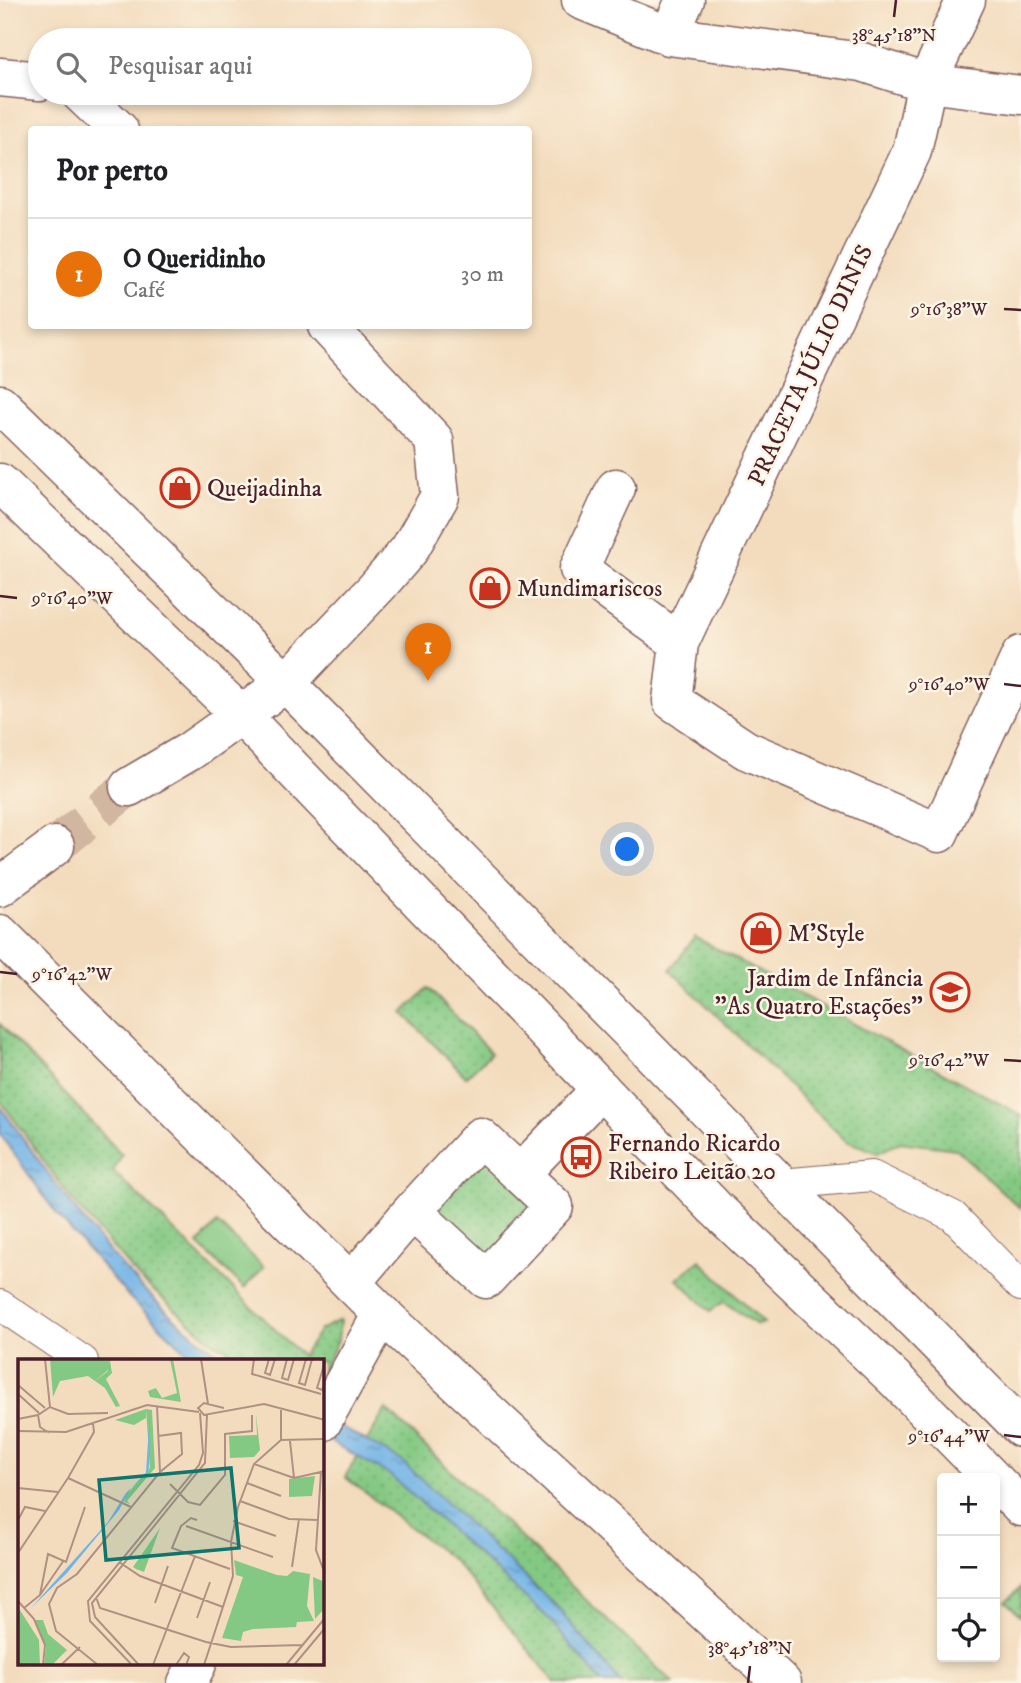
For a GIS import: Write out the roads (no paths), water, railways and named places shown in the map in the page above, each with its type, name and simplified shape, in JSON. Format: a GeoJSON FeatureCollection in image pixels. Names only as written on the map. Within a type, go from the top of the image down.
{"type":"FeatureCollection","features":[{"type":"Feature","properties":{"kind":"street"},"geometry":{"type":"LineString","coordinates":[[581,0],[669,36],[862,62],[927,83],[1021,95]]}},
{"type":"Feature","properties":{"kind":"street"},"geometry":{"type":"LineString","coordinates":[[669,36],[685,0]]}},
{"type":"Feature","properties":{"kind":"street","name":"PRACETA JÚLIO DINIS"},"geometry":{"type":"LineString","coordinates":[[966,0],[927,83],[912,151],[679,642],[672,701],[746,750],[939,833],[1021,655]]}},
{"type":"Feature","properties":{"kind":"street"},"geometry":{"type":"LineString","coordinates":[[0,76],[28,80]]}},
{"type":"Feature","properties":{"kind":"street"},"geometry":{"type":"LineString","coordinates":[[93,105],[115,126]]}},
{"type":"Feature","properties":{"kind":"street"},"geometry":{"type":"LineString","coordinates":[[129,787],[190,751],[286,682],[409,550],[440,496],[434,440],[330,329]]}},
{"type":"Feature","properties":{"kind":"street"},"geometry":{"type":"LineString","coordinates":[[0,404],[286,682],[1021,1428]]}},
{"type":"Feature","properties":{"kind":"street"},"geometry":{"type":"LineString","coordinates":[[0,483],[241,715],[714,1207],[895,1379],[986,1473]]}},
{"type":"Feature","properties":{"kind":"street"},"geometry":{"type":"LineString","coordinates":[[616,488],[579,569],[679,642]]}},
{"type":"Feature","properties":{"kind":"street"},"geometry":{"type":"LineString","coordinates":[[0,887],[55,846]]}},
{"type":"Feature","properties":{"kind":"street"},"geometry":{"type":"LineString","coordinates":[[0,934],[382,1314],[782,1683]]}},
{"type":"Feature","properties":{"kind":"street"},"geometry":{"type":"LineString","coordinates":[[520,1174],[601,1089]]}},
{"type":"Feature","properties":{"kind":"street"},"geometry":{"type":"LineString","coordinates":[[351,1283],[412,1211],[480,1137],[554,1206],[486,1279],[412,1211]]}},
{"type":"Feature","properties":{"kind":"street"},"geometry":{"type":"LineString","coordinates":[[324,1418],[382,1314]]}},
{"type":"Feature","properties":{"kind":"street"},"geometry":{"type":"LineString","coordinates":[[1000,1487],[1021,1507]]}},
{"type":"Feature","properties":{"kind":"street"},"geometry":{"type":"LineString","coordinates":[[187,1683],[196,1666]]}},
{"type":"Feature","properties":{"kind":"lane"},"geometry":{"type":"LineString","coordinates":[[781,1184],[872,1176],[953,1216],[1021,1286]]}},
{"type":"Feature","properties":{"kind":"lane"},"geometry":{"type":"LineString","coordinates":[[0,1305],[80,1359]]}},
{"type":"Feature","properties":{"kind":"water"},"geometry":{"type":"Polygon","coordinates":[[[0,1106],[77,1211],[133,1278],[163,1308],[228,1359],[195,1359],[129,1297],[58,1216],[0,1134],[0,1106]]]}},
{"type":"Feature","properties":{"kind":"water"},"geometry":{"type":"Polygon","coordinates":[[[324,1417],[402,1461],[555,1605],[621,1683],[602,1683],[547,1617],[390,1475],[324,1438],[324,1417]]]}},
{"type":"Feature","properties":{"kind":"tunnel"},"geometry":{"type":"LineString","coordinates":[[55,846],[129,787]]}},
{"type":"Feature","properties":{"kind":"place","name":"Queijadinha"},"geometry":{"type":"Point","coordinates":[180,488]}},
{"type":"Feature","properties":{"kind":"place","name":"Mundimariscos"},"geometry":{"type":"Point","coordinates":[490,588]}},
{"type":"Feature","properties":{"kind":"place","name":"O Queridinho"},"geometry":{"type":"Point","coordinates":[428,681]}},
{"type":"Feature","properties":{"kind":"place","name":"M'Style"},"geometry":{"type":"Point","coordinates":[761,933]}},
{"type":"Feature","properties":{"kind":"place","name":"Jardim de Infância \"As Quatro Estações\""},"geometry":{"type":"Point","coordinates":[950,992]}},
{"type":"Feature","properties":{"kind":"place","name":"Fernando Ricardo Ribeiro Leitão 20"},"geometry":{"type":"Point","coordinates":[581,1157]}}]}
